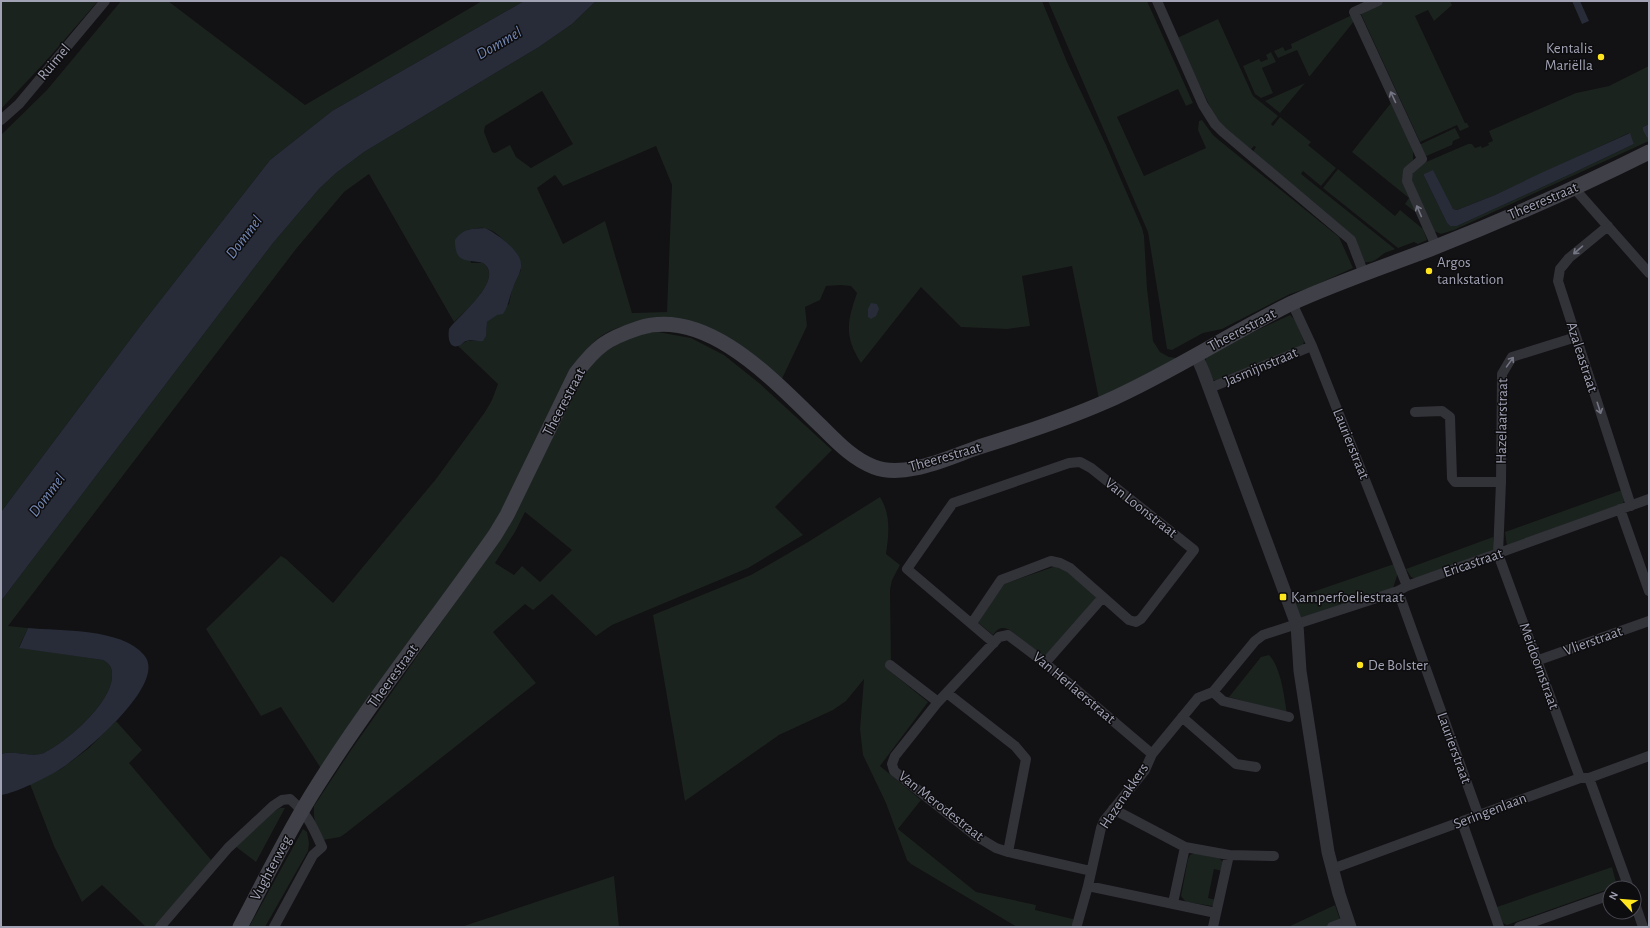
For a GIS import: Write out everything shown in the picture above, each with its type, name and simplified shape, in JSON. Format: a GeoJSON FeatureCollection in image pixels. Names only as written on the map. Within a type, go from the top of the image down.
{"type":"FeatureCollection","features":[{"type":"Feature","properties":{"kind":"main road","name":"Theerestraat"},"geometry":{"type":"LineString","coordinates":[[302,810],[340,750],[495,534],[507,514],[576,373],[590,355],[605,342],[621,334],[646,326],[663,324],[678,326],[706,334],[753,363],[843,447],[859,460],[871,466],[891,471],[916,468],[1049,424],[1106,402],[1292,303],[1436,246],[1574,188],[1649,152]]}},
{"type":"Feature","properties":{"kind":"main road","name":"Vughterweg"},"geometry":{"type":"LineString","coordinates":[[240,927],[302,810]]}},
{"type":"Feature","properties":{"kind":"street","name":"Ruimel"},"geometry":{"type":"LineString","coordinates":[[1,120],[19,104],[105,1]]}},
{"type":"Feature","properties":{"kind":"street"},"geometry":{"type":"LineString","coordinates":[[1157,1],[1203,105],[1215,124],[1351,240],[1364,274]]}},
{"type":"Feature","properties":{"kind":"street"},"geometry":{"type":"LineString","coordinates":[[1378,1],[1363,4],[1354,12],[1422,159],[1408,170],[1406,181],[1436,246]]}},
{"type":"Feature","properties":{"kind":"street"},"geometry":{"type":"LineString","coordinates":[[1574,188],[1649,273]]}},
{"type":"Feature","properties":{"kind":"street","name":"Azaleastraat"},"geometry":{"type":"LineString","coordinates":[[1608,226],[1569,258],[1560,269],[1558,281],[1631,506]]}},
{"type":"Feature","properties":{"kind":"street","name":"Laurierstraat"},"geometry":{"type":"LineString","coordinates":[[1292,303],[1312,346],[1407,586]]}},
{"type":"Feature","properties":{"kind":"street","name":"Hazelaarstraat"},"geometry":{"type":"LineString","coordinates":[[1498,554],[1501,482],[1502,374],[1512,357],[1576,337]]}},
{"type":"Feature","properties":{"kind":"street","name":"Jasmijnstraat"},"geometry":{"type":"LineString","coordinates":[[1210,388],[1312,346]]}},
{"type":"Feature","properties":{"kind":"street"},"geometry":{"type":"LineString","coordinates":[[1196,355],[1210,388],[1297,625],[1300,672],[1332,869],[1349,924],[1332,927]]}},
{"type":"Feature","properties":{"kind":"street"},"geometry":{"type":"LineString","coordinates":[[1415,412],[1442,411],[1450,416],[1452,478],[1455,482],[1501,482]]}},
{"type":"Feature","properties":{"kind":"street","name":"Van Loonstraat"},"geometry":{"type":"LineString","coordinates":[[972,623],[908,569],[953,503],[1069,463],[1080,462],[1091,468],[1194,550],[1141,619],[1136,622],[1129,620],[1103,597]]}},
{"type":"Feature","properties":{"kind":"street","name":"Ericastraat"},"geometry":{"type":"LineString","coordinates":[[1297,625],[1398,591],[1407,586],[1649,499]]}},
{"type":"Feature","properties":{"kind":"street"},"geometry":{"type":"LineString","coordinates":[[1620,509],[1649,592]]}},
{"type":"Feature","properties":{"kind":"street","name":"Meidoornstraat"},"geometry":{"type":"LineString","coordinates":[[1498,554],[1536,661],[1626,880]]}},
{"type":"Feature","properties":{"kind":"street"},"geometry":{"type":"LineString","coordinates":[[994,643],[972,623],[1001,580],[1051,561],[1060,563],[1070,568],[1103,597],[1045,663]]}},
{"type":"Feature","properties":{"kind":"street","name":"Laurierstraat"},"geometry":{"type":"LineString","coordinates":[[1398,591],[1478,814]]}},
{"type":"Feature","properties":{"kind":"street","name":"Vlierstraat"},"geometry":{"type":"LineString","coordinates":[[1536,661],[1649,622]]}},
{"type":"Feature","properties":{"kind":"street","name":"Hazenakkers"},"geometry":{"type":"LineString","coordinates":[[1077,925],[1088,886],[1100,828],[1113,809],[1146,770],[1152,754],[1198,698],[1214,692],[1255,641],[1263,635],[1297,625]]}},
{"type":"Feature","properties":{"kind":"street","name":"Van Herlaerstraat"},"geometry":{"type":"LineString","coordinates":[[994,643],[999,637],[1008,635],[1045,663],[1152,754]]}},
{"type":"Feature","properties":{"kind":"street","name":"Van Merodestraat"},"geometry":{"type":"LineString","coordinates":[[994,643],[938,702],[895,756],[892,764],[894,771],[976,836],[1008,852],[1091,871]]}},
{"type":"Feature","properties":{"kind":"street"},"geometry":{"type":"LineString","coordinates":[[890,665],[938,702]]}},
{"type":"Feature","properties":{"kind":"street"},"geometry":{"type":"LineString","coordinates":[[1214,692],[1223,700],[1289,718]]}},
{"type":"Feature","properties":{"kind":"street"},"geometry":{"type":"LineString","coordinates":[[947,693],[1015,746],[1026,759],[1008,852]]}},
{"type":"Feature","properties":{"kind":"street"},"geometry":{"type":"LineString","coordinates":[[1182,717],[1236,764],[1256,767]]}},
{"type":"Feature","properties":{"kind":"street","name":"Seringenlaan"},"geometry":{"type":"LineString","coordinates":[[1332,869],[1462,822],[1478,814],[1649,756]]}},
{"type":"Feature","properties":{"kind":"street"},"geometry":{"type":"LineString","coordinates":[[160,927],[228,848],[273,806],[282,800],[290,799],[309,819],[322,847],[313,855],[274,927]]}},
{"type":"Feature","properties":{"kind":"street"},"geometry":{"type":"LineString","coordinates":[[1113,809],[1186,847],[1229,855],[1274,856]]}},
{"type":"Feature","properties":{"kind":"street"},"geometry":{"type":"LineString","coordinates":[[1462,822],[1499,927]]}},
{"type":"Feature","properties":{"kind":"street"},"geometry":{"type":"LineString","coordinates":[[1173,903],[1186,847]]}},
{"type":"Feature","properties":{"kind":"street"},"geometry":{"type":"LineString","coordinates":[[1213,927],[1229,855]]}},
{"type":"Feature","properties":{"kind":"street"},"geometry":{"type":"LineString","coordinates":[[1088,886],[1216,913]]}},
{"type":"Feature","properties":{"kind":"street"},"geometry":{"type":"LineString","coordinates":[[1518,927],[1602,898]]}},
{"type":"Feature","properties":{"kind":"shaded area"},"geometry":{"type":"Polygon","coordinates":[[[1,1],[98,1],[46,61],[1,109],[1,1]]]}},
{"type":"Feature","properties":{"kind":"shaded area"},"geometry":{"type":"Polygon","coordinates":[[[121,1],[168,1],[305,105],[482,1],[524,1],[332,111],[270,160],[141,325],[1,512],[1,135],[47,90],[121,1]]]}},
{"type":"Feature","properties":{"kind":"shaded area"},"geometry":{"type":"Polygon","coordinates":[[[596,1],[1042,1],[1067,62],[1106,145],[1142,228],[1144,236],[1147,288],[1153,341],[1160,352],[1169,357],[1177,358],[1099,399],[1072,266],[1022,276],[1030,326],[1007,329],[961,327],[921,287],[861,363],[852,345],[849,329],[851,312],[857,293],[851,286],[826,286],[820,300],[805,307],[807,326],[780,383],[726,340],[624,326],[613,330],[601,336],[589,347],[500,519],[322,770],[281,707],[261,716],[206,629],[281,556],[333,603],[436,479],[485,412],[492,400],[498,384],[458,346],[467,341],[480,341],[486,333],[487,322],[509,304],[512,289],[521,270],[507,244],[497,234],[484,228],[468,230],[471,263],[483,263],[488,269],[489,277],[486,285],[474,302],[454,322],[369,174],[344,192],[296,249],[8,626],[28,628],[19,647],[103,660],[110,666],[112,675],[110,686],[97,709],[76,731],[54,748],[44,753],[34,755],[12,753],[1,754],[1,601],[273,243],[319,189],[336,173],[364,152],[539,47],[572,24],[596,1]],[[542,91],[485,126],[484,132],[492,152],[495,153],[510,145],[516,157],[531,168],[573,144],[542,91]],[[656,146],[563,186],[555,175],[537,188],[563,244],[605,221],[632,313],[667,312],[672,185],[656,146]]]}},
{"type":"Feature","properties":{"kind":"shaded area"},"geometry":{"type":"Polygon","coordinates":[[[1048,1],[1147,1],[1193,103],[1186,106],[1178,89],[1117,117],[1144,176],[1206,148],[1198,130],[1199,121],[1202,120],[1213,135],[1220,141],[1339,237],[1353,268],[1309,288],[1290,294],[1222,329],[1203,333],[1172,350],[1167,349],[1148,232],[1048,1]]]}},
{"type":"Feature","properties":{"kind":"shaded area"},"geometry":{"type":"Polygon","coordinates":[[[1386,1],[1450,1],[1452,5],[1434,21],[1428,10],[1415,16],[1465,123],[1467,123],[1469,127],[1460,131],[1457,125],[1420,142],[1360,12],[1386,1]]]}},
{"type":"Feature","properties":{"kind":"shaded area"},"geometry":{"type":"Polygon","coordinates":[[[1352,15],[1355,20],[1310,76],[1297,50],[1278,58],[1274,51],[1283,47],[1285,51],[1292,48],[1291,44],[1352,15]]]}},
{"type":"Feature","properties":{"kind":"shaded area"},"geometry":{"type":"Polygon","coordinates":[[[1218,19],[1253,96],[1278,116],[1271,124],[1273,126],[1280,117],[1311,142],[1308,145],[1336,168],[1321,186],[1303,171],[1301,174],[1395,249],[1385,253],[1374,261],[1364,262],[1355,239],[1252,153],[1256,147],[1254,146],[1249,151],[1223,128],[1213,113],[1177,38],[1218,19]]]}},
{"type":"Feature","properties":{"kind":"shaded area"},"geometry":{"type":"Polygon","coordinates":[[[1271,52],[1276,62],[1262,68],[1273,93],[1261,98],[1255,94],[1243,66],[1259,59],[1261,62],[1268,59],[1266,55],[1271,52]]]}},
{"type":"Feature","properties":{"kind":"shaded area"},"geometry":{"type":"Polygon","coordinates":[[[1649,66],[1649,124],[1643,127],[1647,138],[1649,137],[1649,141],[1454,230],[1441,234],[1434,231],[1410,180],[1415,168],[1468,144],[1472,144],[1475,148],[1481,146],[1482,148],[1489,145],[1488,143],[1493,141],[1489,131],[1576,93],[1609,86],[1649,66]],[[1629,133],[1495,195],[1457,210],[1453,209],[1424,174],[1424,176],[1447,223],[1450,226],[1457,226],[1634,144],[1629,133]]]}},
{"type":"Feature","properties":{"kind":"shaded area"},"geometry":{"type":"Polygon","coordinates":[[[1305,83],[1280,113],[1265,101],[1305,83]]]}},
{"type":"Feature","properties":{"kind":"shaded area"},"geometry":{"type":"Polygon","coordinates":[[[1391,103],[1413,151],[1413,160],[1407,167],[1416,209],[1414,211],[1405,204],[1409,198],[1352,152],[1391,103]]]}},
{"type":"Feature","properties":{"kind":"shaded area"},"geometry":{"type":"Polygon","coordinates":[[[1455,128],[1460,138],[1453,141],[1452,145],[1424,157],[1419,145],[1455,128]]]}},
{"type":"Feature","properties":{"kind":"shaded area"},"geometry":{"type":"Polygon","coordinates":[[[1338,169],[1395,216],[1400,210],[1423,229],[1427,240],[1418,244],[1414,242],[1398,248],[1323,188],[1338,169]]]}},
{"type":"Feature","properties":{"kind":"shaded area"},"geometry":{"type":"Polygon","coordinates":[[[1290,315],[1295,320],[1304,341],[1303,345],[1216,381],[1210,378],[1206,366],[1206,356],[1236,340],[1290,315]]]}},
{"type":"Feature","properties":{"kind":"shaded area"},"geometry":{"type":"Polygon","coordinates":[[[658,332],[691,338],[724,355],[759,383],[832,450],[775,507],[803,535],[748,568],[612,625],[596,636],[552,594],[533,610],[525,604],[493,632],[536,683],[346,833],[340,837],[323,840],[318,833],[314,815],[314,806],[351,750],[488,556],[591,360],[632,335],[658,332]],[[525,512],[515,532],[495,563],[514,575],[522,566],[540,582],[572,550],[525,512]]]}},
{"type":"Feature","properties":{"kind":"shaded area"},"geometry":{"type":"Polygon","coordinates":[[[1622,490],[1624,501],[1622,505],[1507,546],[1505,532],[1622,490]]]}},
{"type":"Feature","properties":{"kind":"shaded area"},"geometry":{"type":"Polygon","coordinates":[[[880,497],[888,517],[886,554],[900,565],[892,580],[890,590],[891,662],[886,668],[928,702],[880,766],[921,800],[898,829],[976,892],[1036,905],[1035,910],[1073,919],[1074,927],[1017,927],[911,864],[907,860],[886,803],[863,755],[860,729],[864,679],[846,701],[833,710],[779,735],[685,801],[653,615],[751,575],[808,542],[880,497]]]}},
{"type":"Feature","properties":{"kind":"shaded area"},"geometry":{"type":"Polygon","coordinates":[[[1493,537],[1495,551],[1417,579],[1411,577],[1406,569],[1493,537]]]}},
{"type":"Feature","properties":{"kind":"shaded area"},"geometry":{"type":"Polygon","coordinates":[[[1394,564],[1398,573],[1393,588],[1300,621],[1292,599],[1394,564]]]}},
{"type":"Feature","properties":{"kind":"shaded area"},"geometry":{"type":"Polygon","coordinates":[[[1059,565],[1098,597],[1046,660],[1010,630],[1000,628],[993,635],[976,621],[1004,584],[1059,565]]]}},
{"type":"Feature","properties":{"kind":"shaded area"},"geometry":{"type":"Polygon","coordinates":[[[1269,655],[1273,660],[1279,674],[1287,713],[1229,697],[1261,657],[1269,655]]]}},
{"type":"Feature","properties":{"kind":"shaded area"},"geometry":{"type":"Polygon","coordinates":[[[116,721],[142,750],[129,763],[212,861],[156,927],[146,927],[102,885],[82,902],[54,846],[30,784],[61,769],[89,748],[116,721]]]}},
{"type":"Feature","properties":{"kind":"shaded area"},"geometry":{"type":"Polygon","coordinates":[[[280,808],[285,808],[256,862],[235,846],[273,812],[280,808]]]}},
{"type":"Feature","properties":{"kind":"shaded area"},"geometry":{"type":"Polygon","coordinates":[[[303,829],[307,832],[309,843],[308,851],[265,927],[249,927],[303,829]]]}},
{"type":"Feature","properties":{"kind":"shaded area"},"geometry":{"type":"Polygon","coordinates":[[[1195,853],[1219,858],[1224,863],[1222,871],[1214,869],[1208,898],[1216,900],[1212,906],[1187,902],[1181,896],[1188,859],[1190,855],[1195,853]]]}},
{"type":"Feature","properties":{"kind":"shaded area"},"geometry":{"type":"Polygon","coordinates":[[[1612,867],[1615,880],[1602,880],[1602,891],[1507,925],[1503,923],[1497,907],[1612,867]]]}},
{"type":"Feature","properties":{"kind":"shaded area"},"geometry":{"type":"Polygon","coordinates":[[[614,876],[619,927],[461,927],[614,876]]]}},
{"type":"Feature","properties":{"kind":"shaded area"},"geometry":{"type":"Polygon","coordinates":[[[1335,905],[1342,925],[1337,927],[1288,927],[1335,905]]]}},
{"type":"Feature","properties":{"kind":"water","name":"Dommel"},"geometry":{"type":"Polygon","coordinates":[[[524,1],[596,1],[572,24],[539,47],[364,152],[336,173],[319,189],[273,243],[1,601],[1,512],[141,325],[270,160],[332,111],[524,1]]]}},
{"type":"Feature","properties":{"kind":"water"},"geometry":{"type":"Polygon","coordinates":[[[1572,1],[1580,1],[1589,21],[1582,24],[1572,1]]]}},
{"type":"Feature","properties":{"kind":"water"},"geometry":{"type":"Polygon","coordinates":[[[1649,124],[1649,137],[1647,138],[1643,127],[1649,124]]]}},
{"type":"Feature","properties":{"kind":"water"},"geometry":{"type":"Polygon","coordinates":[[[1630,133],[1634,144],[1457,226],[1450,226],[1447,223],[1424,176],[1424,174],[1433,170],[1453,209],[1457,210],[1495,195],[1630,133]]]}},
{"type":"Feature","properties":{"kind":"water"},"geometry":{"type":"Polygon","coordinates":[[[485,228],[513,248],[520,259],[520,270],[505,311],[503,314],[497,315],[487,322],[486,336],[483,341],[468,340],[459,346],[455,346],[450,344],[449,329],[470,307],[485,287],[489,278],[489,270],[483,263],[467,261],[460,257],[457,254],[455,240],[465,231],[485,228]]]}},
{"type":"Feature","properties":{"kind":"water"},"geometry":{"type":"Polygon","coordinates":[[[871,303],[877,304],[879,309],[876,316],[871,319],[868,317],[868,309],[871,303]]]}},
{"type":"Feature","properties":{"kind":"water"},"geometry":{"type":"Polygon","coordinates":[[[28,628],[90,632],[106,635],[134,646],[144,655],[149,667],[145,682],[135,699],[120,717],[87,748],[73,760],[49,776],[23,788],[1,795],[1,754],[12,753],[34,755],[44,753],[54,748],[76,731],[97,709],[110,686],[112,675],[109,664],[103,660],[19,648],[28,628]]]}},
{"type":"Feature","properties":{"kind":"place","name":"Kentalis Mariëlla"},"geometry":{"type":"Point","coordinates":[1601,57]}},
{"type":"Feature","properties":{"kind":"place","name":"Argos tankstation"},"geometry":{"type":"Point","coordinates":[1429,271]}},
{"type":"Feature","properties":{"kind":"place","name":"Kamperfoeliestraat"},"geometry":{"type":"Point","coordinates":[1283,597]}},
{"type":"Feature","properties":{"kind":"place","name":"De Bolster"},"geometry":{"type":"Point","coordinates":[1360,665]}}]}
